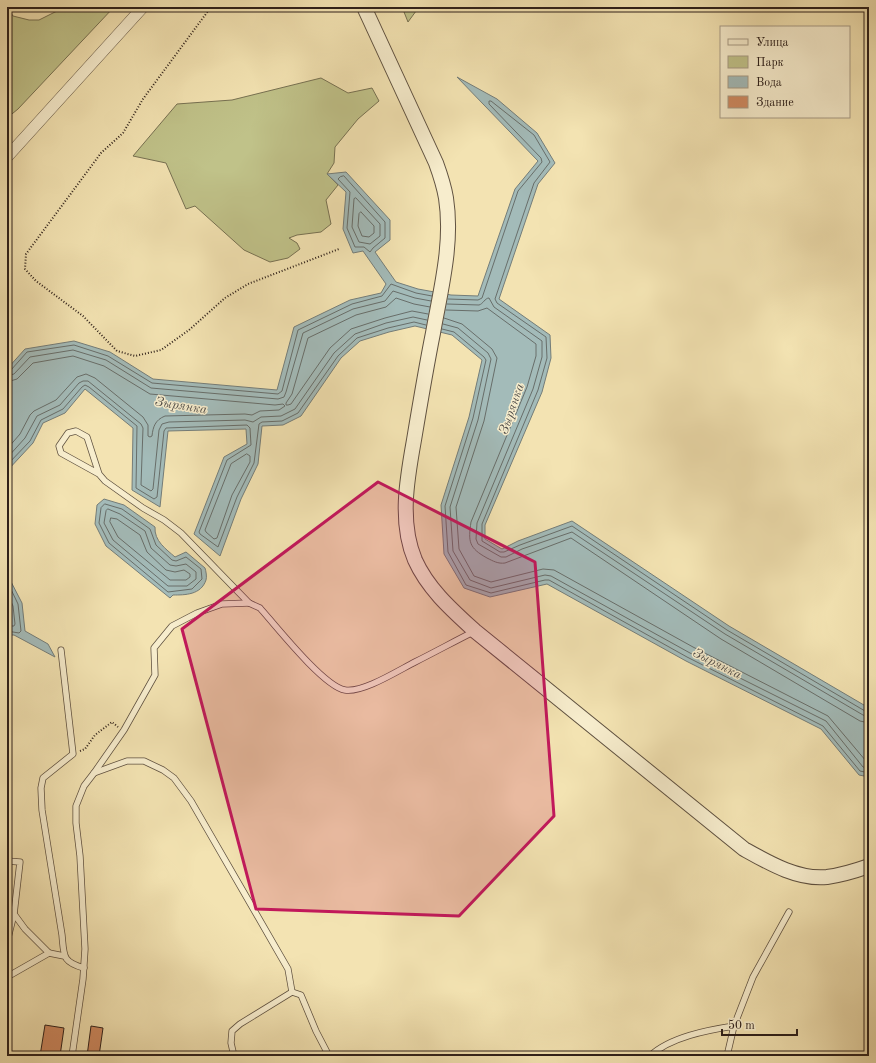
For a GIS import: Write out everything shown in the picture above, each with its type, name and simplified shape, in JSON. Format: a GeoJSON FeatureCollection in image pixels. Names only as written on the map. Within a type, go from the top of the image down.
{"type":"FeatureCollection","features":[{"type":"Feature","properties":{"kind":"street"},"geometry":{"type":"LineString","coordinates":[[7,157],[143,7]]}},
{"type":"Feature","properties":{"kind":"street"},"geometry":{"type":"LineString","coordinates":[[364,7],[436,163],[443,182],[448,216],[448,236],[444,272],[427,362],[406,498],[409,543],[423,573],[438,596],[475,631],[744,849],[769,864],[794,873],[809,876],[826,877],[840,875],[869,866]]}},
{"type":"Feature","properties":{"kind":"lane"},"geometry":{"type":"LineString","coordinates":[[99,474],[87,437],[76,431],[68,433],[59,446],[61,453],[99,474],[105,481],[181,533],[249,603],[260,608],[311,666],[332,685],[344,690],[357,689],[376,682],[475,631]]}},
{"type":"Feature","properties":{"kind":"lane"},"geometry":{"type":"LineString","coordinates":[[72,1056],[84,968],[85,949],[76,806],[84,786],[124,730],[155,675],[154,648],[172,626],[222,604],[249,603]]}},
{"type":"Feature","properties":{"kind":"lane"},"geometry":{"type":"LineString","coordinates":[[61,650],[73,754],[43,778],[40,788],[64,956]]}},
{"type":"Feature","properties":{"kind":"lane"},"geometry":{"type":"LineString","coordinates":[[94,773],[127,761],[144,761],[163,770],[174,778],[191,801],[288,969],[292,992]]}},
{"type":"Feature","properties":{"kind":"lane"},"geometry":{"type":"LineString","coordinates":[[7,861],[20,862],[14,914],[7,942]]}},
{"type":"Feature","properties":{"kind":"lane"},"geometry":{"type":"LineString","coordinates":[[727,1056],[734,1026],[754,977],[789,912]]}},
{"type":"Feature","properties":{"kind":"lane"},"geometry":{"type":"LineString","coordinates":[[14,914],[25,929],[49,952],[64,956],[72,965],[84,968]]}},
{"type":"Feature","properties":{"kind":"lane"},"geometry":{"type":"LineString","coordinates":[[7,977],[49,952]]}},
{"type":"Feature","properties":{"kind":"lane"},"geometry":{"type":"LineString","coordinates":[[234,1056],[231,1043],[232,1030],[292,992]]}},
{"type":"Feature","properties":{"kind":"lane"},"geometry":{"type":"LineString","coordinates":[[292,992],[301,995],[328,1056]]}},
{"type":"Feature","properties":{"kind":"lane"},"geometry":{"type":"LineString","coordinates":[[650,1056],[671,1042],[714,1029],[734,1026]]}},
{"type":"Feature","properties":{"kind":"path"},"geometry":{"type":"LineString","coordinates":[[211,7],[143,99],[122,133],[101,153],[26,254],[25,269],[36,281],[83,316],[117,351],[135,356],[161,350],[189,330],[225,298],[248,284],[339,249]]}},
{"type":"Feature","properties":{"kind":"path"},"geometry":{"type":"LineString","coordinates":[[73,754],[85,748],[95,735],[112,722],[124,730]]}},
{"type":"Feature","properties":{"kind":"highlighted area"},"geometry":{"type":"Polygon","coordinates":[[[378,482],[535,562],[554,816],[459,916],[256,909],[182,629],[378,482]]]}},
{"type":"Feature","properties":{"kind":"green space"},"geometry":{"type":"Polygon","coordinates":[[[7,7],[13,16],[29,20],[39,20],[65,7],[114,7],[18,109],[7,118],[7,7]]]}},
{"type":"Feature","properties":{"kind":"green space"},"geometry":{"type":"Polygon","coordinates":[[[402,7],[419,7],[408,22],[402,7]]]}},
{"type":"Feature","properties":{"kind":"green space"},"geometry":{"type":"Polygon","coordinates":[[[321,78],[348,93],[372,88],[379,101],[358,119],[335,147],[334,163],[327,174],[338,185],[326,200],[331,224],[321,232],[297,235],[289,238],[297,243],[300,249],[288,258],[270,262],[244,250],[195,206],[186,209],[166,163],[133,156],[177,104],[232,100],[321,78]]]}},
{"type":"Feature","properties":{"kind":"water","name":"Зырянка"},"geometry":{"type":"Polygon","coordinates":[[[457,77],[497,99],[537,133],[555,163],[538,184],[499,299],[550,335],[551,358],[542,392],[485,525],[485,539],[502,549],[518,541],[572,521],[729,626],[869,708],[869,777],[859,775],[821,729],[686,661],[547,584],[490,597],[464,588],[444,554],[441,505],[469,417],[482,360],[452,335],[415,326],[360,341],[341,358],[301,416],[283,425],[262,426],[258,464],[241,499],[220,556],[194,534],[224,457],[247,444],[246,429],[168,431],[160,507],[132,490],[133,428],[85,389],[65,413],[43,423],[33,443],[7,471],[7,369],[25,349],[74,341],[110,352],[153,379],[277,390],[294,327],[350,300],[381,293],[386,284],[363,251],[353,253],[343,229],[346,192],[327,174],[346,172],[390,220],[390,240],[375,252],[396,282],[418,289],[451,295],[478,296],[515,189],[538,161],[457,77]]]}},
{"type":"Feature","properties":{"kind":"water"},"geometry":{"type":"Polygon","coordinates":[[[104,499],[124,505],[155,527],[156,536],[159,541],[164,548],[175,557],[186,552],[205,568],[206,579],[204,585],[192,593],[173,595],[170,598],[106,546],[95,524],[97,505],[104,499]]]}},
{"type":"Feature","properties":{"kind":"water"},"geometry":{"type":"Polygon","coordinates":[[[7,574],[22,603],[25,631],[48,644],[55,657],[14,635],[7,635],[7,574]]]}},
{"type":"Feature","properties":{"kind":"building"},"geometry":{"type":"Polygon","coordinates":[[[45,1025],[64,1028],[60,1056],[40,1056],[45,1025]]]}},
{"type":"Feature","properties":{"kind":"building"},"geometry":{"type":"Polygon","coordinates":[[[91,1026],[103,1028],[99,1056],[87,1056],[91,1026]]]}}]}
